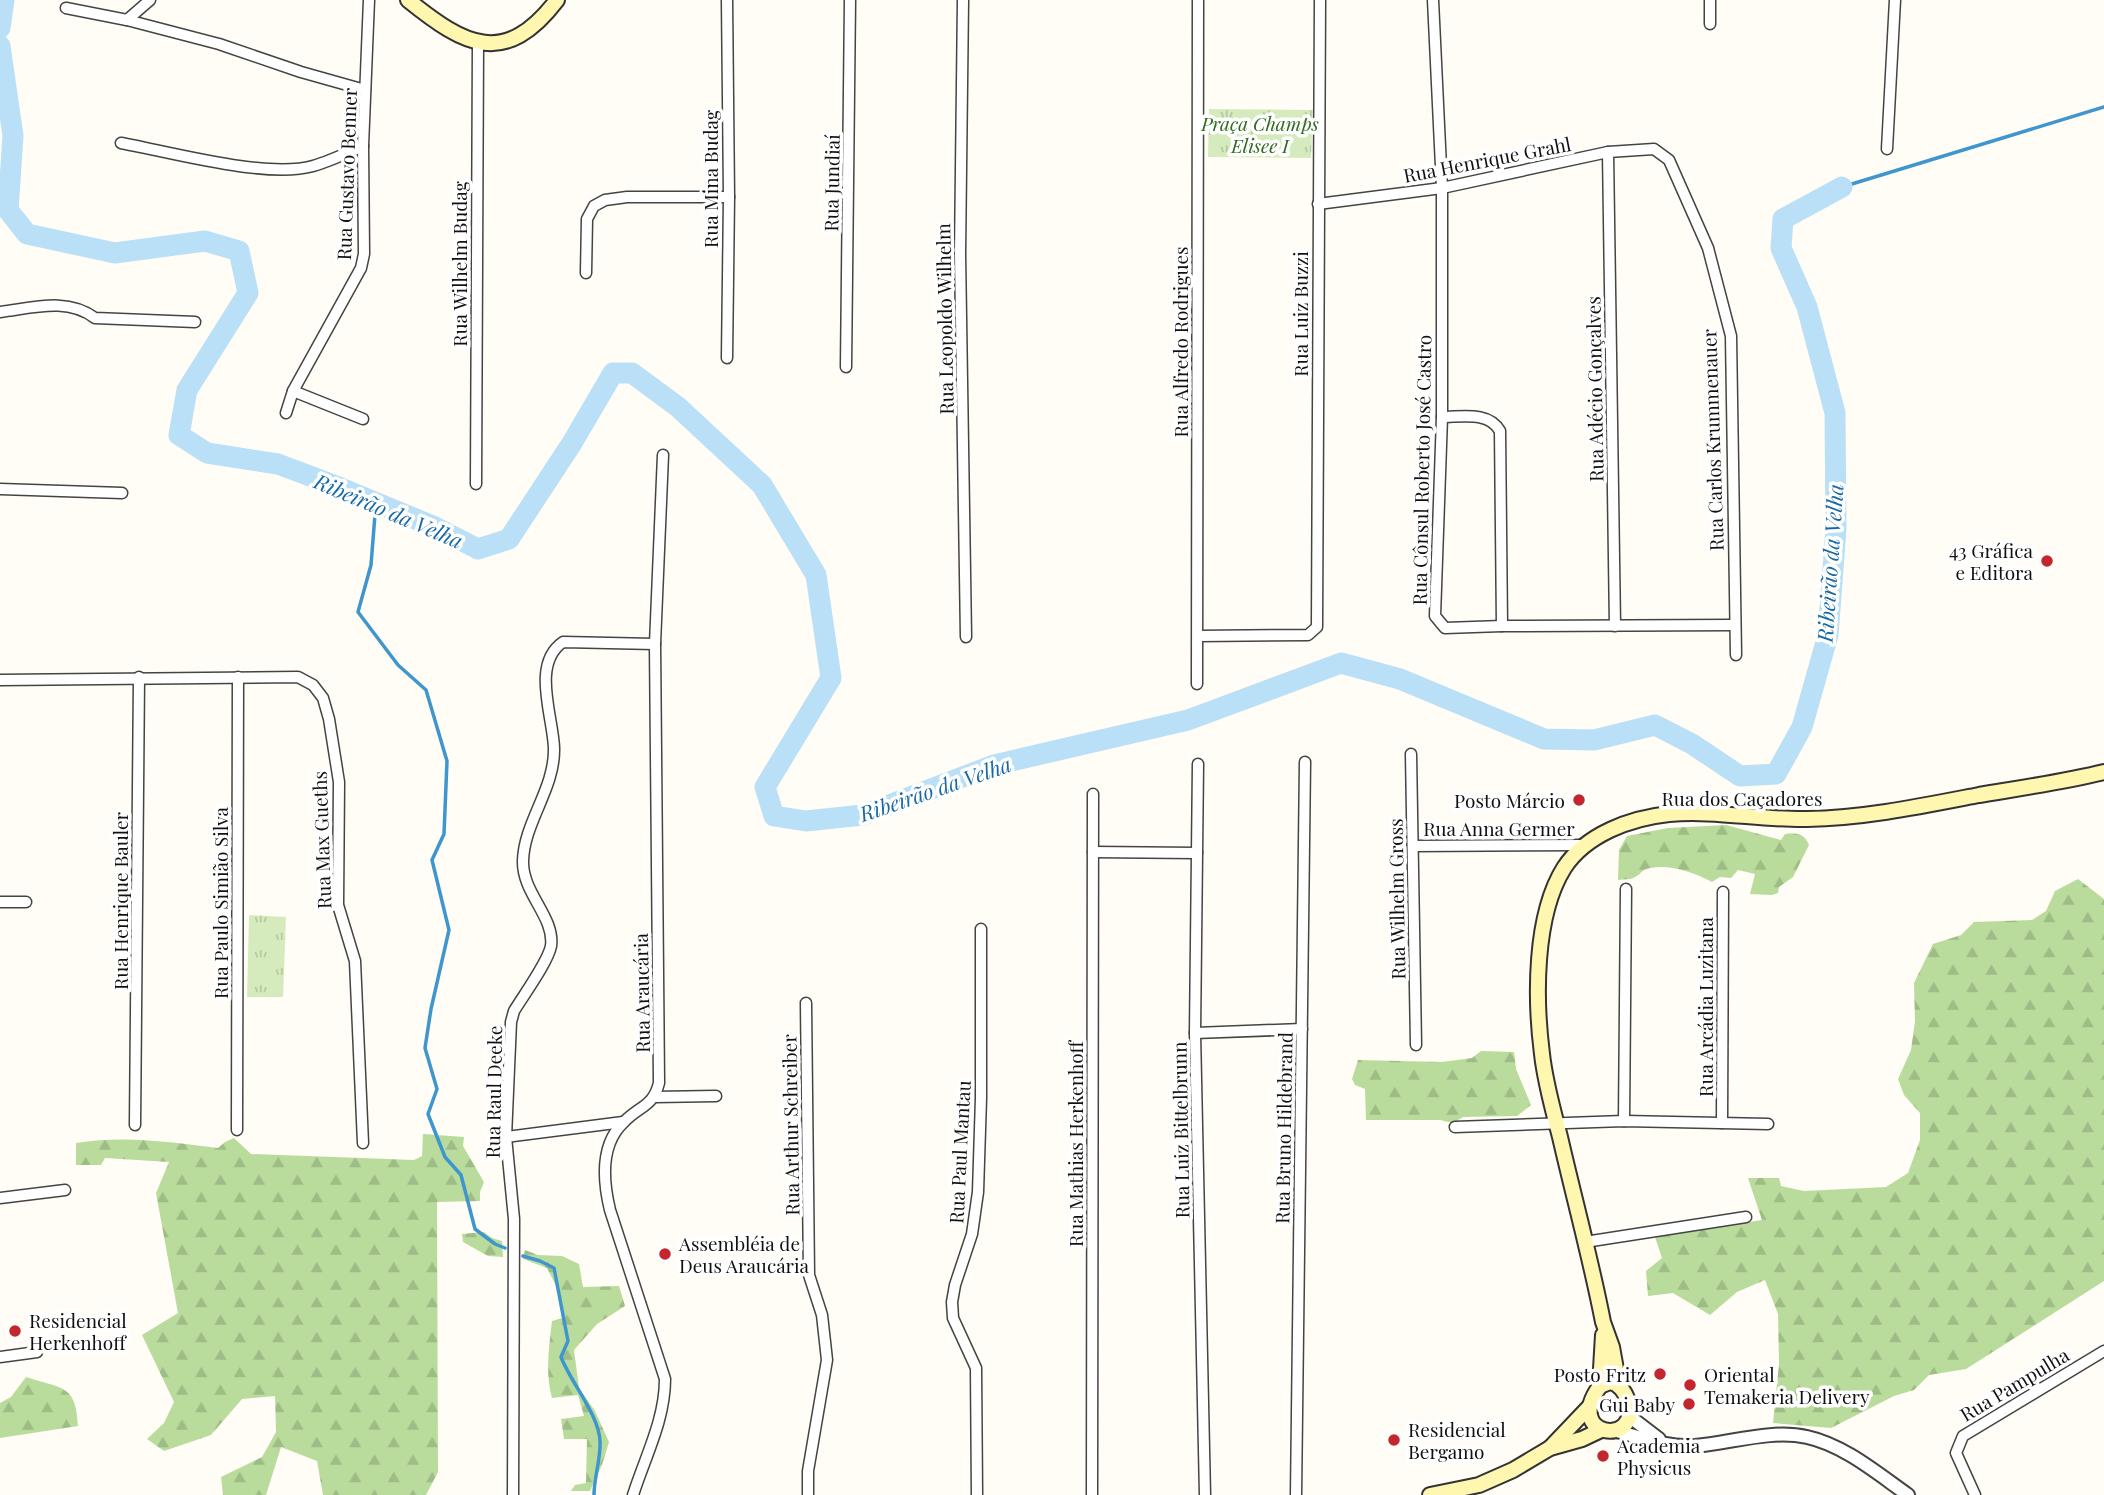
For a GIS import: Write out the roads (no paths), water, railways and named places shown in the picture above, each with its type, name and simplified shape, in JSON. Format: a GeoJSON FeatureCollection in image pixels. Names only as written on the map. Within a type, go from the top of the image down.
{"type":"FeatureCollection","features":[{"type":"Feature","properties":{"kind":"main road"},"geometry":{"type":"LineString","coordinates":[[408,0],[425,13],[478,43],[496,44],[517,38],[534,25],[557,0]]}},
{"type":"Feature","properties":{"kind":"main road","name":"Rua dos Caçadores"},"geometry":{"type":"LineString","coordinates":[[1619,1386],[1542,1055],[1538,1001],[1539,961],[1544,925],[1556,884],[1566,866],[1586,845],[1621,825],[1670,814],[1703,813],[1807,819],[1877,814],[2104,772]]}},
{"type":"Feature","properties":{"kind":"main road","name":"Rua dos Caçadores"},"geometry":{"type":"LineString","coordinates":[[1600,1386],[1603,1322]]}},
{"type":"Feature","properties":{"kind":"main road"},"geometry":{"type":"LineString","coordinates":[[1430,1495],[1479,1485],[1513,1470],[1550,1448],[1582,1439],[1601,1430],[1617,1430],[1629,1416],[1627,1398],[1619,1386],[1609,1382],[1600,1386],[1590,1406],[1550,1448]]}},
{"type":"Feature","properties":{"kind":"main road"},"geometry":{"type":"LineString","coordinates":[[1590,1406],[1592,1421],[1601,1430]]}},
{"type":"Feature","properties":{"kind":"street"},"geometry":{"type":"LineString","coordinates":[[127,20],[150,0]]}},
{"type":"Feature","properties":{"kind":"street","name":"Rua Gustavo Benner"},"geometry":{"type":"LineString","coordinates":[[286,413],[292,391],[361,268],[369,0]]}},
{"type":"Feature","properties":{"kind":"street","name":"Rua Mina Budag"},"geometry":{"type":"LineString","coordinates":[[727,0],[727,358]]}},
{"type":"Feature","properties":{"kind":"street","name":"Rua Jundiaí"},"geometry":{"type":"LineString","coordinates":[[846,367],[850,0]]}},
{"type":"Feature","properties":{"kind":"street","name":"Rua Leopoldo Wilhelm"},"geometry":{"type":"LineString","coordinates":[[963,0],[960,254],[966,637]]}},
{"type":"Feature","properties":{"kind":"street","name":"Rua Alfredo Rodrigues"},"geometry":{"type":"LineString","coordinates":[[1196,684],[1198,0]]}},
{"type":"Feature","properties":{"kind":"street","name":"Rua Luiz Buzzi"},"geometry":{"type":"LineString","coordinates":[[1198,636],[1308,635],[1317,627],[1320,0]]}},
{"type":"Feature","properties":{"kind":"street","name":"Rua Cônsul Roberto José Castro"},"geometry":{"type":"LineString","coordinates":[[1433,0],[1442,188],[1442,417],[1435,616],[1445,628],[1733,625]]}},
{"type":"Feature","properties":{"kind":"street"},"geometry":{"type":"LineString","coordinates":[[1710,0],[1710,24]]}},
{"type":"Feature","properties":{"kind":"street"},"geometry":{"type":"LineString","coordinates":[[1887,149],[1895,0]]}},
{"type":"Feature","properties":{"kind":"street"},"geometry":{"type":"LineString","coordinates":[[66,8],[127,20],[219,44],[300,72],[365,90]]}},
{"type":"Feature","properties":{"kind":"street","name":"Rua Wilhelm Budag"},"geometry":{"type":"LineString","coordinates":[[476,484],[478,43]]}},
{"type":"Feature","properties":{"kind":"street"},"geometry":{"type":"LineString","coordinates":[[121,143],[256,168],[292,169],[313,166],[363,146]]}},
{"type":"Feature","properties":{"kind":"street","name":"Rua Henrique Grahl"},"geometry":{"type":"LineString","coordinates":[[1318,204],[1442,188],[1608,152],[1654,149],[1662,153]]}},
{"type":"Feature","properties":{"kind":"street","name":"Rua Adécio Gonçalves"},"geometry":{"type":"LineString","coordinates":[[1608,152],[1615,626]]}},
{"type":"Feature","properties":{"kind":"street","name":"Rua Carlos Krummenauer"},"geometry":{"type":"LineString","coordinates":[[1662,153],[1669,160],[1708,248],[1731,336],[1733,625],[1736,655]]}},
{"type":"Feature","properties":{"kind":"street"},"geometry":{"type":"LineString","coordinates":[[586,273],[587,219],[594,206],[627,197],[729,197]]}},
{"type":"Feature","properties":{"kind":"street"},"geometry":{"type":"LineString","coordinates":[[0,312],[70,305],[83,309],[94,318],[195,323]]}},
{"type":"Feature","properties":{"kind":"street"},"geometry":{"type":"LineString","coordinates":[[292,391],[363,419]]}},
{"type":"Feature","properties":{"kind":"street"},"geometry":{"type":"LineString","coordinates":[[1442,417],[1484,418],[1495,423],[1500,431],[1502,626]]}},
{"type":"Feature","properties":{"kind":"street","name":"Rua Araucária"},"geometry":{"type":"LineString","coordinates":[[655,1097],[659,1064],[655,643],[663,455]]}},
{"type":"Feature","properties":{"kind":"street"},"geometry":{"type":"LineString","coordinates":[[0,489],[122,493]]}},
{"type":"Feature","properties":{"kind":"street","name":"Rua Raul Deeke"},"geometry":{"type":"LineString","coordinates":[[513,1495],[514,1219],[506,1137],[511,1022],[514,1012],[550,951],[548,926],[529,892],[523,862],[525,847],[552,771],[554,749],[546,676],[548,660],[554,648],[563,642],[655,643]]}},
{"type":"Feature","properties":{"kind":"street","name":"Rua Henrique Bauler"},"geometry":{"type":"LineString","coordinates":[[135,1125],[139,677]]}},
{"type":"Feature","properties":{"kind":"street","name":"Rua Paulo Simião Silva"},"geometry":{"type":"LineString","coordinates":[[237,1130],[238,677]]}},
{"type":"Feature","properties":{"kind":"street","name":"Rua Max Gueths"},"geometry":{"type":"LineString","coordinates":[[0,680],[298,677],[313,685],[323,698],[329,719],[339,782],[338,905],[355,961],[363,1143]]}},
{"type":"Feature","properties":{"kind":"street","name":"Rua Wilhelm Gross"},"geometry":{"type":"LineString","coordinates":[[1411,754],[1416,1045]]}},
{"type":"Feature","properties":{"kind":"street","name":"Rua Bruno Hildebrand"},"geometry":{"type":"LineString","coordinates":[[1296,1495],[1305,762]]}},
{"type":"Feature","properties":{"kind":"street","name":"Rua Luiz Bittelbrunn"},"geometry":{"type":"LineString","coordinates":[[1198,764],[1195,1033],[1205,1495]]}},
{"type":"Feature","properties":{"kind":"street","name":"Rua Mathias Herkenhoff"},"geometry":{"type":"LineString","coordinates":[[1092,1495],[1093,794]]}},
{"type":"Feature","properties":{"kind":"street","name":"Rua Anna Germer"},"geometry":{"type":"LineString","coordinates":[[1413,846],[1586,845]]}},
{"type":"Feature","properties":{"kind":"street"},"geometry":{"type":"LineString","coordinates":[[1093,852],[1198,853]]}},
{"type":"Feature","properties":{"kind":"street"},"geometry":{"type":"LineString","coordinates":[[1623,1121],[1626,889]]}},
{"type":"Feature","properties":{"kind":"street","name":"Rua Arcádia Luzitana"},"geometry":{"type":"LineString","coordinates":[[1722,1123],[1723,892]]}},
{"type":"Feature","properties":{"kind":"street"},"geometry":{"type":"LineString","coordinates":[[0,902],[26,902]]}},
{"type":"Feature","properties":{"kind":"street","name":"Rua Paul Mantau"},"geometry":{"type":"LineString","coordinates":[[978,1495],[976,1368],[953,1318],[952,1302],[972,1234],[978,1192],[981,929]]}},
{"type":"Feature","properties":{"kind":"street","name":"Rua Arthur Schreiber"},"geometry":{"type":"LineString","coordinates":[[806,1003],[809,1275],[822,1315],[827,1360],[808,1471],[808,1495]]}},
{"type":"Feature","properties":{"kind":"street"},"geometry":{"type":"LineString","coordinates":[[1195,1033],[1302,1029]]}},
{"type":"Feature","properties":{"kind":"street"},"geometry":{"type":"LineString","coordinates":[[633,1495],[660,1417],[665,1397],[665,1379],[605,1190],[604,1170],[609,1145],[623,1122],[655,1097],[716,1096]]}},
{"type":"Feature","properties":{"kind":"street"},"geometry":{"type":"LineString","coordinates":[[1455,1127],[1623,1121],[1768,1124]]}},
{"type":"Feature","properties":{"kind":"street"},"geometry":{"type":"LineString","coordinates":[[506,1137],[623,1122]]}},
{"type":"Feature","properties":{"kind":"street"},"geometry":{"type":"LineString","coordinates":[[0,1198],[65,1190]]}},
{"type":"Feature","properties":{"kind":"street"},"geometry":{"type":"LineString","coordinates":[[1585,1242],[1746,1217]]}},
{"type":"Feature","properties":{"kind":"street","name":"Rua Pampulha"},"geometry":{"type":"LineString","coordinates":[[1975,1495],[1956,1453],[1963,1436],[2104,1351]]}},
{"type":"Feature","properties":{"kind":"street"},"geometry":{"type":"LineString","coordinates":[[0,1357],[37,1352]]}},
{"type":"Feature","properties":{"kind":"street"},"geometry":{"type":"LineString","coordinates":[[1629,1416],[1665,1443]]}},
{"type":"Feature","properties":{"kind":"street"},"geometry":{"type":"LineString","coordinates":[[1617,1430],[1665,1443],[1695,1446],[1767,1436],[1805,1436],[1833,1446],[1908,1495]]}},
{"type":"Feature","properties":{"kind":"waterway","name":"Ribeirão da Velha"},"geometry":{"type":"LineString","coordinates":[[0,28],[4,0]]}},
{"type":"Feature","properties":{"kind":"waterway","name":"Ribeirão da Velha"},"geometry":{"type":"LineString","coordinates":[[0,46],[13,136],[8,210],[27,234],[115,253],[205,241],[239,251],[248,293],[187,390],[179,435],[207,453],[278,464],[435,527],[478,549],[509,539],[572,443],[613,373],[632,373],[678,407],[762,485],[816,575],[831,678],[765,787],[774,816],[806,821],[863,815],[994,765],[1188,720],[1341,663],[1400,679],[1544,739],[1594,740],[1655,725],[1692,744],[1740,776],[1776,774],[1802,727],[1828,635],[1836,529],[1835,413],[1807,307],[1781,248],[1783,219],[1842,187]]}},
{"type":"Feature","properties":{"kind":"waterway","name":"Ribeirão da Velha"},"geometry":{"type":"LineString","coordinates":[[1842,187],[2104,107]]}},
{"type":"Feature","properties":{"kind":"waterway"},"geometry":{"type":"LineString","coordinates":[[376,502],[371,565],[358,612],[398,665],[426,690],[447,761],[444,834],[432,860],[449,930],[425,1048],[437,1089],[428,1114],[445,1157],[461,1175],[475,1229],[505,1248]]}},
{"type":"Feature","properties":{"kind":"waterway"},"geometry":{"type":"LineString","coordinates":[[523,1256],[554,1268],[568,1341],[561,1357],[590,1410],[600,1441],[594,1495]]}},
{"type":"Feature","properties":{"kind":"place","name":"43 Gráfica e Editora"},"geometry":{"type":"Point","coordinates":[2047,561]}},
{"type":"Feature","properties":{"kind":"place","name":"Posto Márcio"},"geometry":{"type":"Point","coordinates":[1579,800]}},
{"type":"Feature","properties":{"kind":"place","name":"Assembléia de Deus Araucária"},"geometry":{"type":"Point","coordinates":[665,1254]}},
{"type":"Feature","properties":{"kind":"place","name":"Residencial Herkenhoff"},"geometry":{"type":"Point","coordinates":[15,1331]}},
{"type":"Feature","properties":{"kind":"place","name":"Posto Fritz"},"geometry":{"type":"Point","coordinates":[1660,1374]}},
{"type":"Feature","properties":{"kind":"place","name":"Oriental Temakeria Delivery"},"geometry":{"type":"Point","coordinates":[1690,1385]}},
{"type":"Feature","properties":{"kind":"place","name":"Gui Baby"},"geometry":{"type":"Point","coordinates":[1689,1404]}},
{"type":"Feature","properties":{"kind":"place","name":"Residencial Bergamo"},"geometry":{"type":"Point","coordinates":[1394,1440]}},
{"type":"Feature","properties":{"kind":"place","name":"Academia Physicus"},"geometry":{"type":"Point","coordinates":[1603,1456]}},
{"type":"Feature","properties":{"kind":"park label","name":"Praça Champs Elisee I"},"geometry":{"type":"Point","coordinates":[1260,134]}}]}
